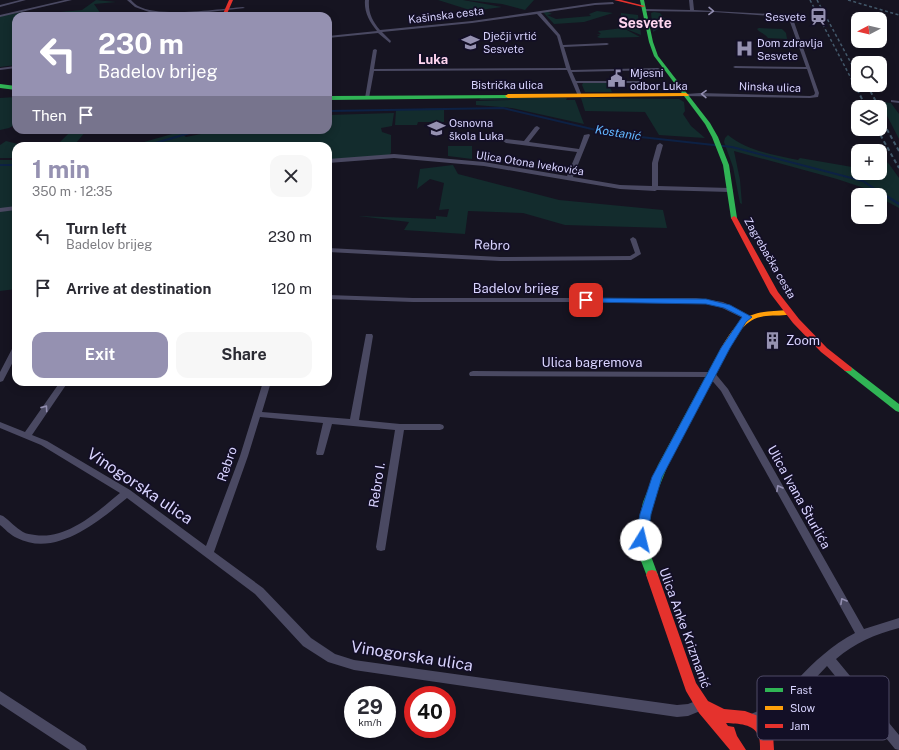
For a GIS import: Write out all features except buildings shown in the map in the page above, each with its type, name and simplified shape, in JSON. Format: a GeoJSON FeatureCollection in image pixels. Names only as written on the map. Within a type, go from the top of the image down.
{"type":"FeatureCollection","features":[{"type":"Feature","properties":{"kind":"main road"},"geometry":{"type":"LineString","coordinates":[[615,1],[634,0]]}},
{"type":"Feature","properties":{"kind":"main road"},"geometry":{"type":"LineString","coordinates":[[615,1],[643,5]]}},
{"type":"Feature","properties":{"kind":"main road","name":"Zagrebačka cesta"},"geometry":{"type":"LineString","coordinates":[[643,5],[651,42],[656,56],[708,124],[719,146],[726,165],[732,211],[741,234],[774,293],[789,312],[830,355],[899,409]]}},
{"type":"Feature","properties":{"kind":"main road"},"geometry":{"type":"LineString","coordinates":[[0,86],[12,88]]}},
{"type":"Feature","properties":{"kind":"main road","name":"Bistrička ulica"},"geometry":{"type":"LineString","coordinates":[[332,98],[686,95]]}},
{"type":"Feature","properties":{"kind":"main road"},"geometry":{"type":"LineString","coordinates":[[748,317],[789,312]]}},
{"type":"Feature","properties":{"kind":"main road","name":"Ulica Anke Krizmanić"},"geometry":{"type":"LineString","coordinates":[[739,750],[701,705],[691,686],[646,559],[641,540],[645,514],[657,477],[711,374],[740,325],[748,317]]}},
{"type":"Feature","properties":{"kind":"main road","name":"Ulica Anke Krizmanić"},"geometry":{"type":"LineString","coordinates":[[701,705],[723,716],[745,719]]}},
{"type":"Feature","properties":{"kind":"main road"},"geometry":{"type":"LineString","coordinates":[[731,740],[729,728],[731,724],[745,719],[757,725]]}},
{"type":"Feature","properties":{"kind":"street"},"geometry":{"type":"LineString","coordinates":[[0,6],[24,0]]}},
{"type":"Feature","properties":{"kind":"street"},"geometry":{"type":"LineString","coordinates":[[18,12],[70,0]]}},
{"type":"Feature","properties":{"kind":"street"},"geometry":{"type":"LineString","coordinates":[[129,0],[136,7],[150,11],[198,11],[244,8]]}},
{"type":"Feature","properties":{"kind":"street"},"geometry":{"type":"LineString","coordinates":[[367,0],[366,11],[379,32],[390,42]]}},
{"type":"Feature","properties":{"kind":"street"},"geometry":{"type":"LineString","coordinates":[[691,0],[692,10]]}},
{"type":"Feature","properties":{"kind":"street","name":"Kašinska cesta"},"geometry":{"type":"LineString","coordinates":[[332,37],[472,22],[615,1]]}},
{"type":"Feature","properties":{"kind":"street","name":"Ninska ulica"},"geometry":{"type":"LineString","coordinates":[[643,5],[692,10],[788,16],[791,19],[817,93],[814,96],[686,95]]}},
{"type":"Feature","properties":{"kind":"street"},"geometry":{"type":"LineString","coordinates":[[538,12],[559,36],[563,46],[564,58],[580,96]]}},
{"type":"Feature","properties":{"kind":"street"},"geometry":{"type":"LineString","coordinates":[[0,16],[12,13]]}},
{"type":"Feature","properties":{"kind":"street"},"geometry":{"type":"LineString","coordinates":[[332,34],[340,36]]}},
{"type":"Feature","properties":{"kind":"street"},"geometry":{"type":"LineString","coordinates":[[563,46],[607,44]]}},
{"type":"Feature","properties":{"kind":"street"},"geometry":{"type":"LineString","coordinates":[[367,98],[375,50]]}},
{"type":"Feature","properties":{"kind":"street"},"geometry":{"type":"LineString","coordinates":[[735,67],[808,68]]}},
{"type":"Feature","properties":{"kind":"street"},"geometry":{"type":"LineString","coordinates":[[0,69],[12,68]]}},
{"type":"Feature","properties":{"kind":"street"},"geometry":{"type":"LineString","coordinates":[[371,70],[658,69]]}},
{"type":"Feature","properties":{"kind":"street"},"geometry":{"type":"LineString","coordinates":[[574,82],[642,82]]}},
{"type":"Feature","properties":{"kind":"street"},"geometry":{"type":"LineString","coordinates":[[892,101],[899,102]]}},
{"type":"Feature","properties":{"kind":"street"},"geometry":{"type":"LineString","coordinates":[[525,144],[537,128]]}},
{"type":"Feature","properties":{"kind":"street"},"geometry":{"type":"LineString","coordinates":[[569,179],[587,135]]}},
{"type":"Feature","properties":{"kind":"street"},"geometry":{"type":"LineString","coordinates":[[506,141],[581,151]]}},
{"type":"Feature","properties":{"kind":"street"},"geometry":{"type":"LineString","coordinates":[[655,189],[655,163],[660,145]]}},
{"type":"Feature","properties":{"kind":"street","name":"Ulica Otona Ivekovića"},"geometry":{"type":"LineString","coordinates":[[332,161],[394,156],[484,164],[620,187],[730,190]]}},
{"type":"Feature","properties":{"kind":"street"},"geometry":{"type":"LineString","coordinates":[[0,210],[12,208]]}},
{"type":"Feature","properties":{"kind":"street","name":"Rebro"},"geometry":{"type":"LineString","coordinates":[[332,250],[500,259],[631,258],[638,254],[633,239]]}},
{"type":"Feature","properties":{"kind":"street","name":"Badelov brijeg"},"geometry":{"type":"LineString","coordinates":[[332,297],[413,300],[696,300],[720,304],[748,317]]}},
{"type":"Feature","properties":{"kind":"street"},"geometry":{"type":"LineString","coordinates":[[354,423],[369,336]]}},
{"type":"Feature","properties":{"kind":"street"},"geometry":{"type":"LineString","coordinates":[[0,379],[12,356]]}},
{"type":"Feature","properties":{"kind":"street","name":"Ulica bagremova"},"geometry":{"type":"LineString","coordinates":[[474,374],[711,374]]}},
{"type":"Feature","properties":{"kind":"street","name":"Ulica Ivana Šturlića"},"geometry":{"type":"LineString","coordinates":[[711,374],[724,389],[862,635]]}},
{"type":"Feature","properties":{"kind":"street"},"geometry":{"type":"LineString","coordinates":[[27,435],[61,386]]}},
{"type":"Feature","properties":{"kind":"street","name":"Rebro"},"geometry":{"type":"LineString","coordinates":[[208,553],[266,386]]}},
{"type":"Feature","properties":{"kind":"street"},"geometry":{"type":"LineString","coordinates":[[257,414],[400,427],[440,427]]}},
{"type":"Feature","properties":{"kind":"street"},"geometry":{"type":"LineString","coordinates":[[320,453],[328,421]]}},
{"type":"Feature","properties":{"kind":"street","name":"Vinogorska ulica"},"geometry":{"type":"LineString","coordinates":[[0,425],[44,443],[127,494],[259,591],[307,642],[332,658],[354,665],[677,710],[688,710],[701,705]]}},
{"type":"Feature","properties":{"kind":"street","name":"Rebro I."},"geometry":{"type":"LineString","coordinates":[[381,547],[400,427]]}},
{"type":"Feature","properties":{"kind":"street"},"geometry":{"type":"LineString","coordinates":[[0,519],[23,537],[49,540],[74,533],[127,494]]}},
{"type":"Feature","properties":{"kind":"street"},"geometry":{"type":"LineString","coordinates":[[811,676],[828,658],[848,643],[862,635],[899,623]]}},
{"type":"Feature","properties":{"kind":"street"},"geometry":{"type":"LineString","coordinates":[[828,658],[843,676]]}},
{"type":"Feature","properties":{"kind":"street"},"geometry":{"type":"LineString","coordinates":[[0,697],[81,750]]}},
{"type":"Feature","properties":{"kind":"street"},"geometry":{"type":"LineString","coordinates":[[745,719],[757,718]]}},
{"type":"Feature","properties":{"kind":"street"},"geometry":{"type":"LineString","coordinates":[[889,733],[899,745]]}},
{"type":"Feature","properties":{"kind":"green space"},"geometry":{"type":"Polygon","coordinates":[[[96,0],[116,2],[94,4],[100,12],[61,12],[82,10],[96,0]]]}},
{"type":"Feature","properties":{"kind":"green space"},"geometry":{"type":"Polygon","coordinates":[[[438,0],[463,0],[502,7],[473,11],[438,0]]]}},
{"type":"Feature","properties":{"kind":"green space"},"geometry":{"type":"Polygon","coordinates":[[[467,0],[534,0],[525,10],[502,4],[467,0]]]}},
{"type":"Feature","properties":{"kind":"green space"},"geometry":{"type":"Polygon","coordinates":[[[597,11],[613,13],[584,22],[554,24],[543,12],[552,14],[547,15],[556,19],[591,16],[589,14],[597,11]]]}},
{"type":"Feature","properties":{"kind":"green space"},"geometry":{"type":"Polygon","coordinates":[[[621,13],[638,15],[639,23],[626,23],[640,24],[641,35],[624,28],[621,20],[621,13]]]}},
{"type":"Feature","properties":{"kind":"green space"},"geometry":{"type":"Polygon","coordinates":[[[651,13],[660,13],[665,19],[663,26],[653,32],[651,13]]]}},
{"type":"Feature","properties":{"kind":"green space"},"geometry":{"type":"Polygon","coordinates":[[[12,14],[12,66],[0,67],[0,16],[12,14]]]}},
{"type":"Feature","properties":{"kind":"green space"},"geometry":{"type":"Polygon","coordinates":[[[623,28],[640,37],[600,38],[597,37],[600,35],[596,35],[601,34],[598,31],[623,28]]]}},
{"type":"Feature","properties":{"kind":"green space"},"geometry":{"type":"Polygon","coordinates":[[[757,29],[782,29],[786,33],[787,39],[768,38],[757,29]]]}},
{"type":"Feature","properties":{"kind":"green space"},"geometry":{"type":"Polygon","coordinates":[[[583,83],[608,83],[612,92],[585,92],[582,85],[583,83]]]}},
{"type":"Feature","properties":{"kind":"green space"},"geometry":{"type":"Polygon","coordinates":[[[12,97],[12,126],[0,130],[0,98],[12,97]]]}},
{"type":"Feature","properties":{"kind":"green space"},"geometry":{"type":"Polygon","coordinates":[[[481,98],[567,98],[566,100],[575,100],[584,124],[512,108],[476,105],[476,101],[541,99],[479,100],[481,98]]]}},
{"type":"Feature","properties":{"kind":"green space"},"geometry":{"type":"Polygon","coordinates":[[[581,98],[679,99],[684,102],[685,111],[683,114],[691,126],[705,138],[659,135],[645,112],[585,111],[581,98]]]}},
{"type":"Feature","properties":{"kind":"green space"},"geometry":{"type":"Polygon","coordinates":[[[887,103],[891,103],[899,114],[899,139],[887,116],[887,103]]]}},
{"type":"Feature","properties":{"kind":"green space"},"geometry":{"type":"Polygon","coordinates":[[[444,108],[444,122],[418,122],[417,125],[395,125],[396,110],[444,108]]]}},
{"type":"Feature","properties":{"kind":"green space"},"geometry":{"type":"Polygon","coordinates":[[[394,113],[392,126],[381,128],[382,132],[391,135],[391,153],[389,155],[332,160],[332,142],[144,142],[172,134],[182,134],[186,137],[201,134],[332,134],[332,115],[394,113]]]}},
{"type":"Feature","properties":{"kind":"green space"},"geometry":{"type":"Polygon","coordinates":[[[68,134],[84,134],[77,142],[60,142],[68,134]]]}},
{"type":"Feature","properties":{"kind":"green space"},"geometry":{"type":"Polygon","coordinates":[[[728,135],[752,149],[762,152],[798,160],[800,158],[851,167],[851,180],[887,180],[887,162],[899,178],[899,208],[887,202],[887,188],[864,188],[837,179],[734,151],[740,180],[742,204],[740,203],[733,167],[724,142],[728,135]]]}},
{"type":"Feature","properties":{"kind":"green space"},"geometry":{"type":"Polygon","coordinates":[[[6,141],[12,142],[12,158],[0,158],[0,145],[6,141]]]}},
{"type":"Feature","properties":{"kind":"green space"},"geometry":{"type":"Polygon","coordinates":[[[448,146],[472,146],[472,159],[448,156],[448,146]]]}},
{"type":"Feature","properties":{"kind":"green space"},"geometry":{"type":"Polygon","coordinates":[[[0,160],[12,160],[12,290],[0,291],[0,160]]]}},
{"type":"Feature","properties":{"kind":"green space"},"geometry":{"type":"Polygon","coordinates":[[[453,165],[458,174],[559,200],[663,210],[667,228],[565,225],[523,213],[468,211],[465,234],[404,230],[409,222],[358,216],[436,219],[436,216],[447,217],[449,209],[439,210],[444,183],[430,179],[417,189],[420,169],[453,165]]]}},
{"type":"Feature","properties":{"kind":"waterway","name":"Kostanić"},"geometry":{"type":"LineString","coordinates":[[332,111],[503,108],[613,134],[732,147],[863,181],[874,188]]}},
{"type":"Feature","properties":{"kind":"waterway","name":"Kostanić"},"geometry":{"type":"LineString","coordinates":[[159,142],[186,134]]}},
{"type":"Feature","properties":{"kind":"waterway","name":"Kostanić"},"geometry":{"type":"LineString","coordinates":[[0,165],[12,165]]}},
{"type":"Feature","properties":{"kind":"waterway","name":"Kostanić"},"geometry":{"type":"LineString","coordinates":[[887,196],[899,204]]}},
{"type":"Feature","properties":{"kind":"railway"},"geometry":{"type":"LineString","coordinates":[[810,0],[851,78]]}},
{"type":"Feature","properties":{"kind":"railway"},"geometry":{"type":"LineString","coordinates":[[817,0],[851,63]]}},
{"type":"Feature","properties":{"kind":"railway"},"geometry":{"type":"LineString","coordinates":[[848,0],[899,15]]}},
{"type":"Feature","properties":{"kind":"railway"},"geometry":{"type":"LineString","coordinates":[[858,92],[862,100]]}},
{"type":"Feature","properties":{"kind":"railway"},"geometry":{"type":"LineString","coordinates":[[871,92],[875,100]]}},
{"type":"Feature","properties":{"kind":"railway"},"geometry":{"type":"LineString","coordinates":[[887,130],[899,151]]}},
{"type":"Feature","properties":{"kind":"railway"},"geometry":{"type":"LineString","coordinates":[[881,136],[899,168]]}},
{"type":"Feature","properties":{"kind":"traffic: fast"},"geometry":{"type":"LineString","coordinates":[[642,0],[651,42],[656,56],[708,124],[715,137],[726,165],[734,218]]}},
{"type":"Feature","properties":{"kind":"traffic: fast"},"geometry":{"type":"LineString","coordinates":[[0,86],[12,88]]}},
{"type":"Feature","properties":{"kind":"traffic: fast"},"geometry":{"type":"LineString","coordinates":[[332,98],[508,96]]}},
{"type":"Feature","properties":{"kind":"traffic: fast"},"geometry":{"type":"LineString","coordinates":[[652,575],[642,548],[641,539],[648,502],[663,465],[725,348]]}},
{"type":"Feature","properties":{"kind":"traffic: fast"},"geometry":{"type":"LineString","coordinates":[[848,369],[899,409]]}},
{"type":"Feature","properties":{"kind":"traffic: slow"},"geometry":{"type":"LineString","coordinates":[[508,96],[686,95]]}},
{"type":"Feature","properties":{"kind":"traffic: slow"},"geometry":{"type":"LineString","coordinates":[[725,348],[738,327],[750,317],[765,313],[789,312]]}},
{"type":"Feature","properties":{"kind":"traffic: jam"},"geometry":{"type":"LineString","coordinates":[[226,12],[231,0]]}},
{"type":"Feature","properties":{"kind":"traffic: jam"},"geometry":{"type":"LineString","coordinates":[[616,0],[643,6]]}},
{"type":"Feature","properties":{"kind":"traffic: jam"},"geometry":{"type":"LineString","coordinates":[[734,218],[774,293],[796,321],[824,350],[848,369]]}},
{"type":"Feature","properties":{"kind":"traffic: jam"},"geometry":{"type":"LineString","coordinates":[[652,575],[691,686],[704,708],[731,740]]}},
{"type":"Feature","properties":{"kind":"traffic: jam"},"geometry":{"type":"LineString","coordinates":[[703,706],[723,716],[745,718],[757,723]]}},
{"type":"Feature","properties":{"kind":"traffic: jam"},"geometry":{"type":"LineString","coordinates":[[729,732],[731,740],[739,750]]}},
{"type":"Feature","properties":{"kind":"traffic: jam"},"geometry":{"type":"LineString","coordinates":[[766,740],[767,750]]}},
{"type":"Feature","properties":{"kind":"place","name":"Sesvete"},"geometry":{"type":"Point","coordinates":[819,17]}},
{"type":"Feature","properties":{"kind":"place","name":"Dječji vrtić Sesvete"},"geometry":{"type":"Point","coordinates":[470,42]}},
{"type":"Feature","properties":{"kind":"place","name":"Dom zdravlja Sesvete"},"geometry":{"type":"Point","coordinates":[744,49]}},
{"type":"Feature","properties":{"kind":"place","name":"Mjesni odbor Luka"},"geometry":{"type":"Point","coordinates":[617,79]}},
{"type":"Feature","properties":{"kind":"place","name":"Osnovna škola Luka"},"geometry":{"type":"Point","coordinates":[436,129]}},
{"type":"Feature","properties":{"kind":"place","name":"Zoom"},"geometry":{"type":"Point","coordinates":[773,340]}},
{"type":"Feature","properties":{"kind":"district","name":"Sesvete"},"geometry":{"type":"Point","coordinates":[645,23]}},
{"type":"Feature","properties":{"kind":"district","name":"Luka"},"geometry":{"type":"Point","coordinates":[433,59]}},
{"type":"Feature","properties":{"kind":"route"},"geometry":{"type":"LineString","coordinates":[[586,300],[706,301],[727,306],[748,317],[743,321],[725,348],[657,477],[645,514],[641,540]]}}]}
